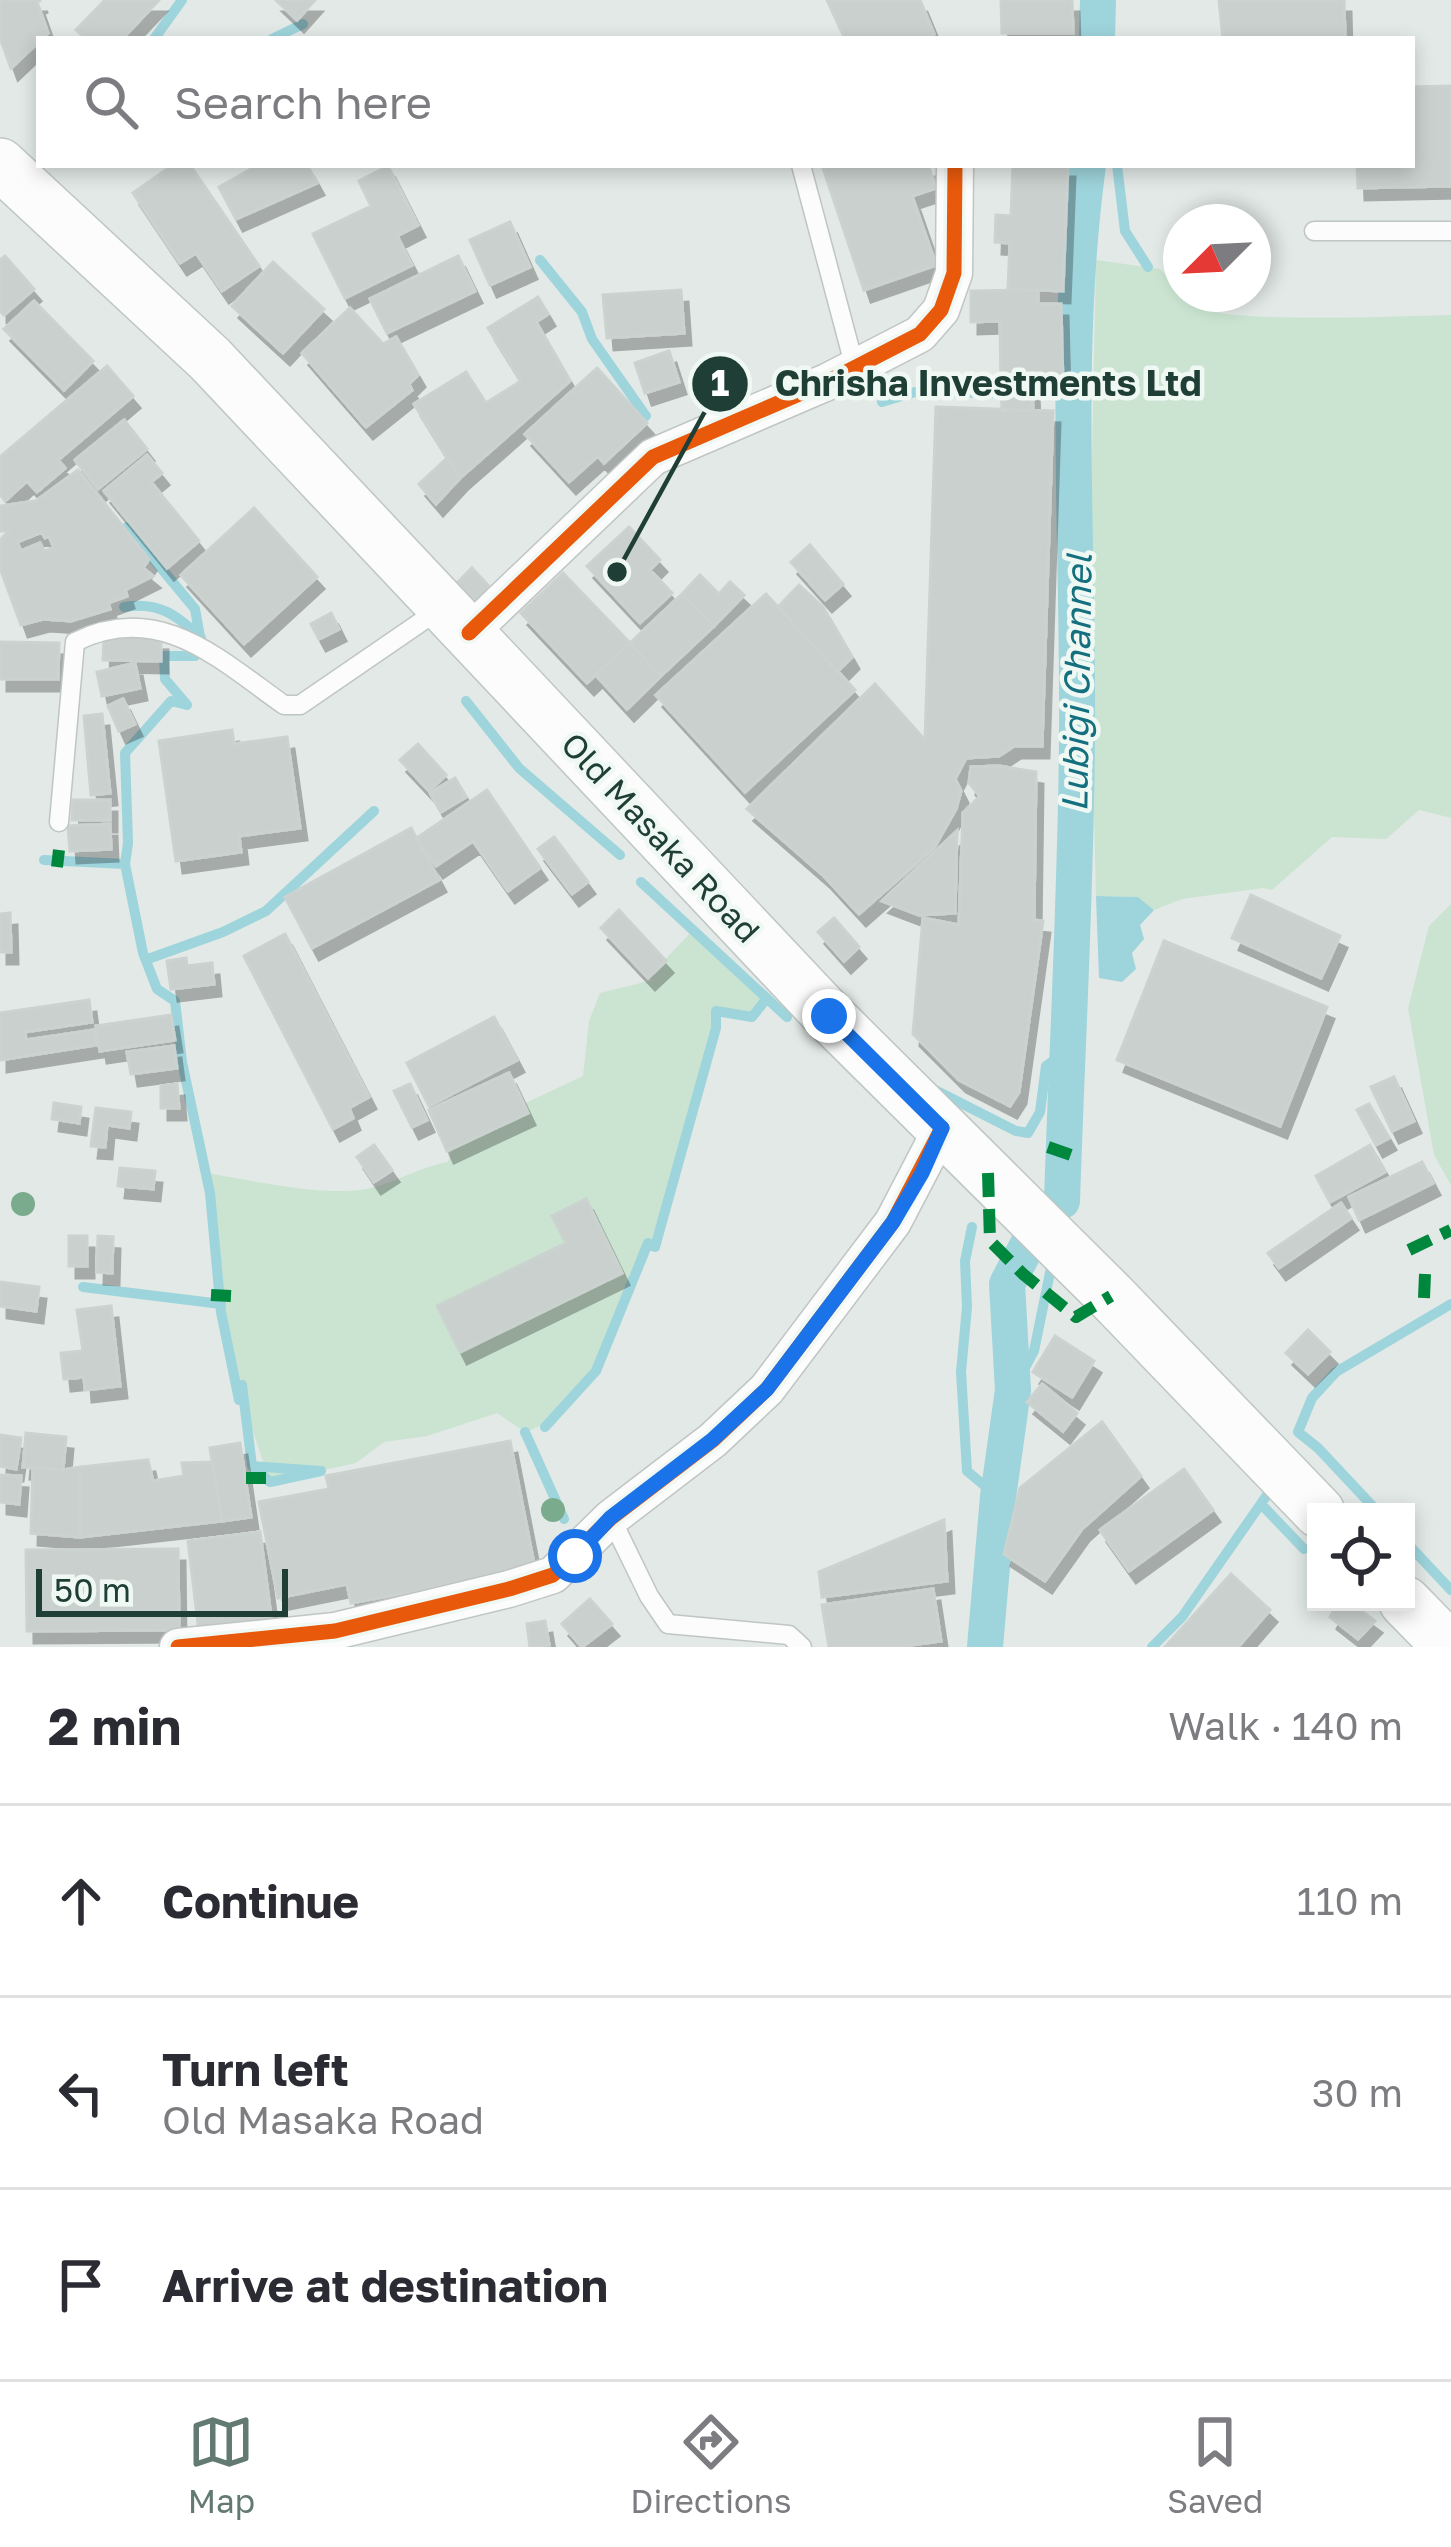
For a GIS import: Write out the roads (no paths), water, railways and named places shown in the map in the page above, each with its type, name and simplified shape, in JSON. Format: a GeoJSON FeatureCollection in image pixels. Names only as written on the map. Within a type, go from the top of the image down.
{"type":"FeatureCollection","features":[{"type":"Feature","properties":{"kind":"main road","name":"Old Masaka Road"},"geometry":{"type":"LineString","coordinates":[[0,164],[210,358],[829,1016],[1310,1503]]}},
{"type":"Feature","properties":{"kind":"main road"},"geometry":{"type":"LineString","coordinates":[[1415,1611],[1449,1647]]}},
{"type":"Feature","properties":{"kind":"street"},"geometry":{"type":"LineString","coordinates":[[457,620],[653,457],[855,368],[920,334],[941,310],[954,273],[956,168]]}},
{"type":"Feature","properties":{"kind":"street"},"geometry":{"type":"LineString","coordinates":[[178,1647],[335,1631],[553,1575],[610,1518],[712,1440],[767,1389],[893,1222],[942,1128]]}},
{"type":"Feature","properties":{"kind":"lane"},"geometry":{"type":"LineString","coordinates":[[803,168],[855,368]]}},
{"type":"Feature","properties":{"kind":"lane"},"geometry":{"type":"LineString","coordinates":[[1314,231],[1451,231]]}},
{"type":"Feature","properties":{"kind":"lane"},"geometry":{"type":"LineString","coordinates":[[59,822],[75,642],[98,631],[153,627],[188,640],[284,705],[301,706],[457,620]]}},
{"type":"Feature","properties":{"kind":"lane"},"geometry":{"type":"LineString","coordinates":[[610,1518],[668,1624],[789,1635],[802,1647]]}},
{"type":"Feature","properties":{"kind":"water"},"geometry":{"type":"Polygon","coordinates":[[[1096,896],[1138,897],[1154,910],[1140,925],[1144,939],[1132,953],[1136,969],[1122,982],[1099,978],[1096,896]]]}},
{"type":"Feature","properties":{"kind":"waterway"},"geometry":{"type":"LineString","coordinates":[[156,36],[182,0]]}},
{"type":"Feature","properties":{"kind":"waterway","name":"Lubigi Channel"},"geometry":{"type":"LineString","coordinates":[[1097,36],[1098,0]]}},
{"type":"Feature","properties":{"kind":"waterway"},"geometry":{"type":"LineString","coordinates":[[278,36],[303,24]]}},
{"type":"Feature","properties":{"kind":"waterway","name":"Lubigi Channel"},"geometry":{"type":"LineString","coordinates":[[1062,1201],[1076,795],[1074,379],[1088,168]]}},
{"type":"Feature","properties":{"kind":"waterway"},"geometry":{"type":"LineString","coordinates":[[1117,168],[1125,231],[1148,267]]}},
{"type":"Feature","properties":{"kind":"waterway"},"geometry":{"type":"LineString","coordinates":[[540,260],[582,312],[592,339],[646,416]]}},
{"type":"Feature","properties":{"kind":"waterway"},"geometry":{"type":"LineString","coordinates":[[882,402],[915,392],[992,393]]}},
{"type":"Feature","properties":{"kind":"waterway"},"geometry":{"type":"LineString","coordinates":[[127,527],[195,609],[200,637]]}},
{"type":"Feature","properties":{"kind":"waterway"},"geometry":{"type":"LineString","coordinates":[[124,607],[147,606],[166,612],[201,638],[195,656],[164,656],[165,679],[187,705],[171,701],[125,753],[125,864]]}},
{"type":"Feature","properties":{"kind":"waterway"},"geometry":{"type":"LineString","coordinates":[[466,701],[519,768],[620,855]]}},
{"type":"Feature","properties":{"kind":"waterway"},"geometry":{"type":"LineString","coordinates":[[148,959],[266,911],[374,811]]}},
{"type":"Feature","properties":{"kind":"waterway"},"geometry":{"type":"LineString","coordinates":[[44,860],[125,864],[143,953],[157,989],[175,1001],[182,1062],[210,1193],[221,1312],[239,1400],[242,1385],[252,1466],[270,1482],[321,1471],[252,1466]]}},
{"type":"Feature","properties":{"kind":"waterway"},"geometry":{"type":"LineString","coordinates":[[641,882],[787,1017]]}},
{"type":"Feature","properties":{"kind":"waterway"},"geometry":{"type":"LineString","coordinates":[[545,1427],[596,1371],[648,1243],[655,1247],[716,1028],[716,1011],[752,1017],[767,998]]}},
{"type":"Feature","properties":{"kind":"waterway"},"geometry":{"type":"LineString","coordinates":[[933,1089],[1028,1133],[1040,1112],[1046,1066],[1067,1051]]}},
{"type":"Feature","properties":{"kind":"waterway"},"geometry":{"type":"LineString","coordinates":[[972,1227],[965,1261],[967,1307],[961,1372],[967,1471],[998,1497]]}},
{"type":"Feature","properties":{"kind":"waterway","name":"Lubigi Channel"},"geometry":{"type":"LineString","coordinates":[[985,1647],[1013,1390],[1007,1284],[1028,1244]]}},
{"type":"Feature","properties":{"kind":"waterway"},"geometry":{"type":"LineString","coordinates":[[1013,1390],[1034,1351],[1052,1263]]}},
{"type":"Feature","properties":{"kind":"waterway"},"geometry":{"type":"LineString","coordinates":[[83,1287],[221,1304]]}},
{"type":"Feature","properties":{"kind":"waterway"},"geometry":{"type":"LineString","coordinates":[[1370,1503],[1298,1432],[1312,1398],[1336,1372],[1451,1304]]}},
{"type":"Feature","properties":{"kind":"waterway"},"geometry":{"type":"LineString","coordinates":[[525,1432],[564,1519]]}},
{"type":"Feature","properties":{"kind":"waterway"},"geometry":{"type":"LineString","coordinates":[[1152,1647],[1182,1617],[1274,1485]]}},
{"type":"Feature","properties":{"kind":"waterway"},"geometry":{"type":"LineString","coordinates":[[1261,1504],[1304,1549]]}},
{"type":"Feature","properties":{"kind":"waterway"},"geometry":{"type":"LineString","coordinates":[[1415,1552],[1451,1590]]}},
{"type":"Feature","properties":{"kind":"place","name":"Chrisha Investments Ltd"},"geometry":{"type":"Point","coordinates":[617,572]}}]}
